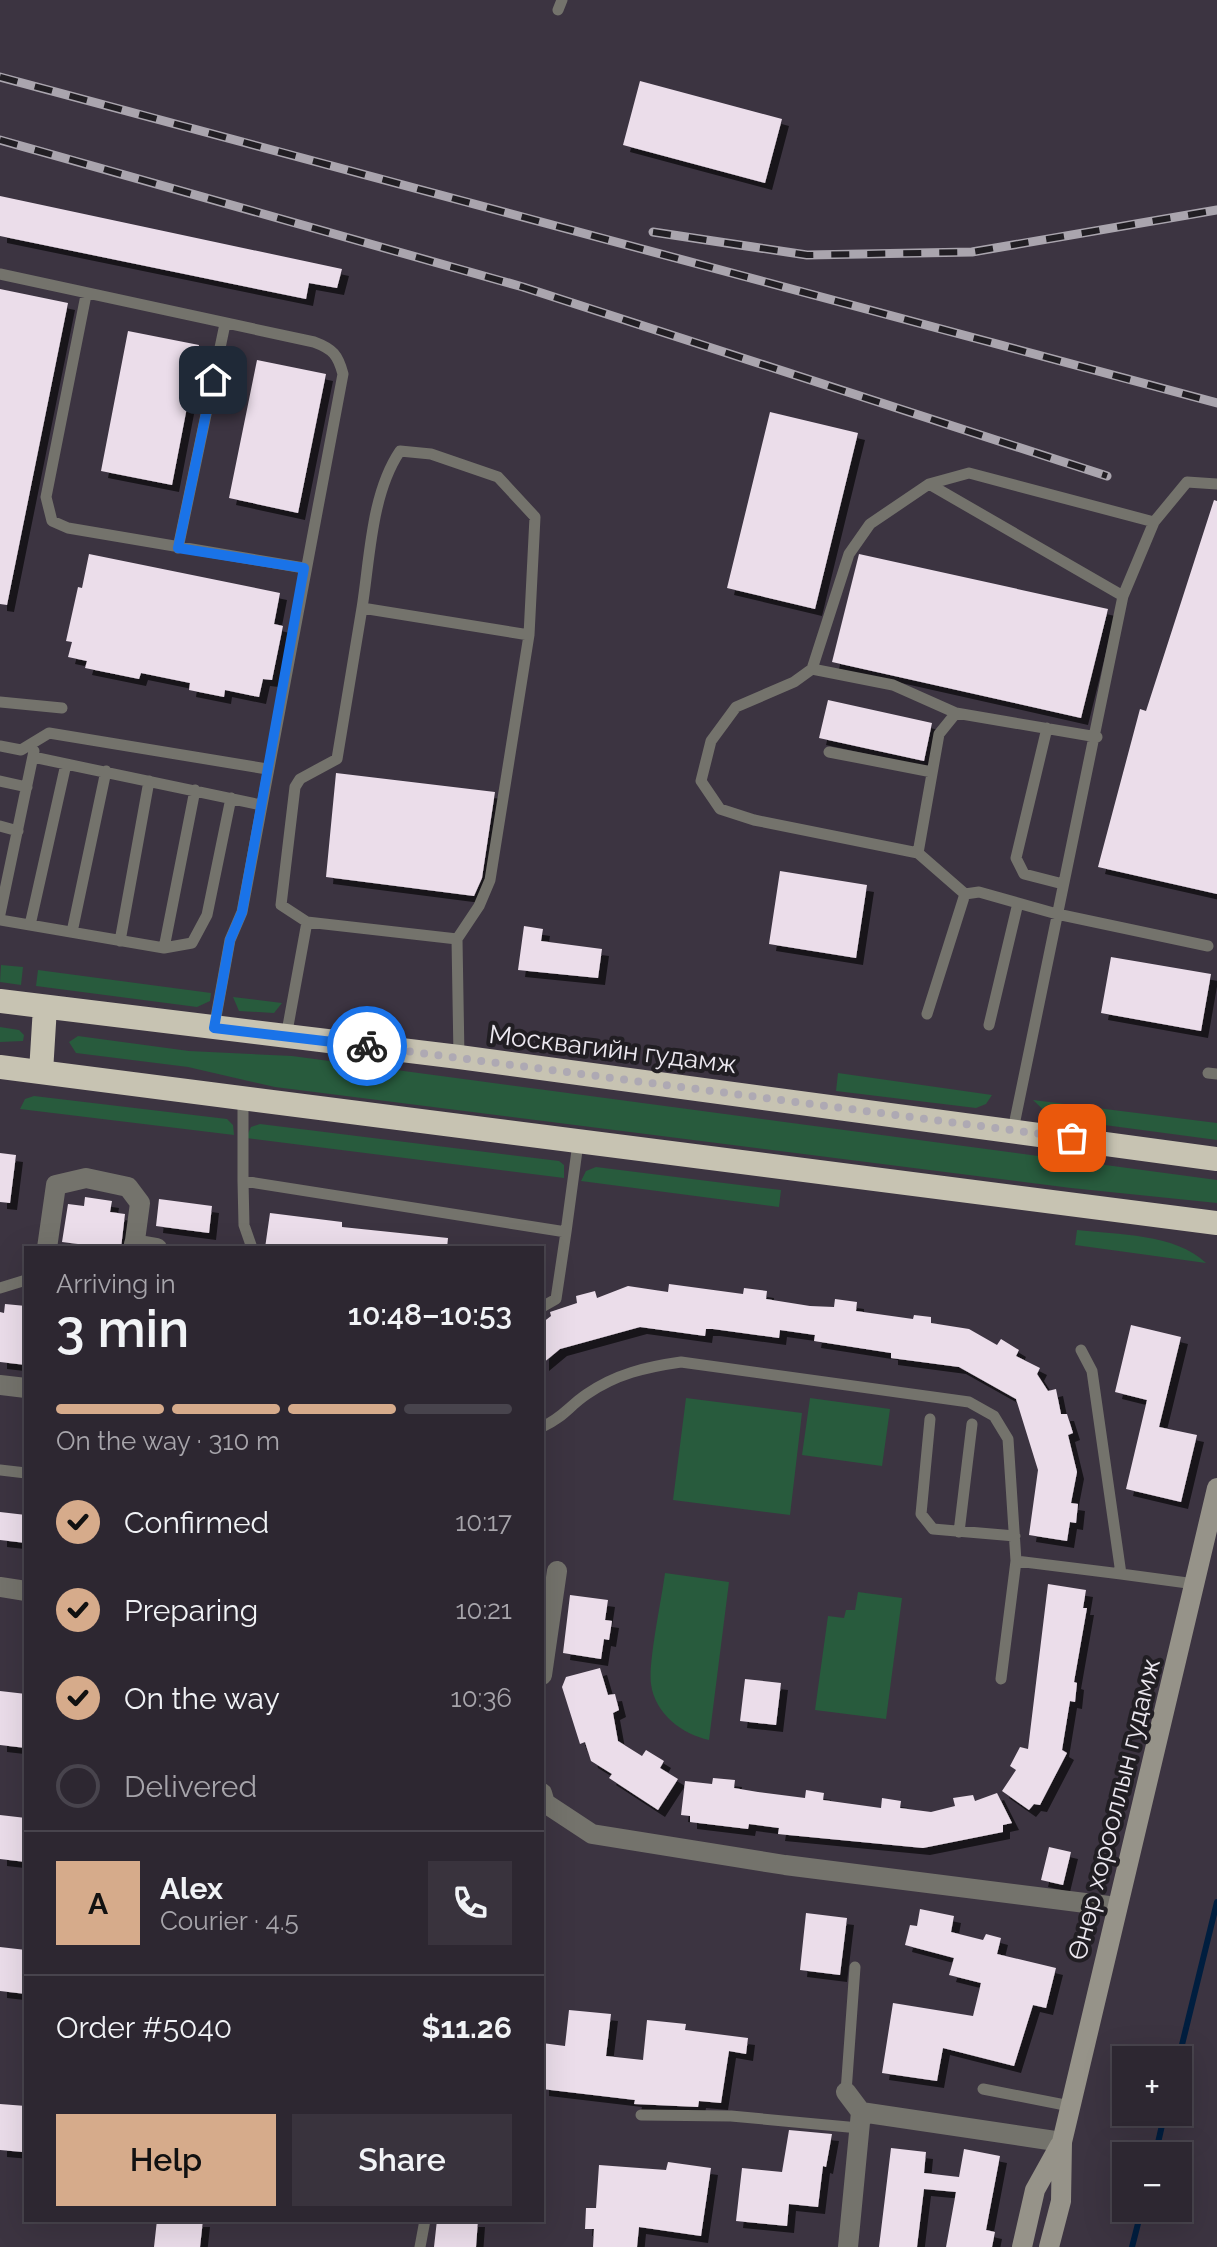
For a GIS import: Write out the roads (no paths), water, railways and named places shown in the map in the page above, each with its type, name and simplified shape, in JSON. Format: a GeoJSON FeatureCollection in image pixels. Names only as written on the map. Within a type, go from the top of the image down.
{"type":"FeatureCollection","features":[{"type":"Feature","properties":{"kind":"highway","name":"Москвагийн гудамж"},"geometry":{"type":"LineString","coordinates":[[0,1001],[459,1057],[1217,1159]]}},
{"type":"Feature","properties":{"kind":"highway"},"geometry":{"type":"LineString","coordinates":[[41,1072],[45,1007]]}},
{"type":"Feature","properties":{"kind":"highway"},"geometry":{"type":"LineString","coordinates":[[0,1067],[1217,1223]]}},
{"type":"Feature","properties":{"kind":"main road","name":"Өнөр хорооллын гудамж"},"geometry":{"type":"LineString","coordinates":[[1049,2247],[1061,2201],[1062,2142],[1217,1488]]}},
{"type":"Feature","properties":{"kind":"main road","name":"Өнөр хорооллын гудамж"},"geometry":{"type":"LineString","coordinates":[[1022,2247],[1035,2190],[1062,2142]]}},
{"type":"Feature","properties":{"kind":"street"},"geometry":{"type":"LineString","coordinates":[[47,1246],[56,1185],[86,1178],[128,1187],[140,1203],[134,1246]]}},
{"type":"Feature","properties":{"kind":"street"},"geometry":{"type":"LineString","coordinates":[[0,1385],[24,1388]]}},
{"type":"Feature","properties":{"kind":"street"},"geometry":{"type":"LineString","coordinates":[[544,1661],[557,1571]]}},
{"type":"Feature","properties":{"kind":"street"},"geometry":{"type":"LineString","coordinates":[[0,1587],[24,1591]]}},
{"type":"Feature","properties":{"kind":"street"},"geometry":{"type":"LineString","coordinates":[[544,1800],[592,1834],[785,1865],[1117,1907]]}},
{"type":"Feature","properties":{"kind":"street"},"geometry":{"type":"LineString","coordinates":[[846,2092],[860,2120],[848,2247]]}},
{"type":"Feature","properties":{"kind":"street"},"geometry":{"type":"LineString","coordinates":[[860,2120],[1062,2142]]}},
{"type":"Feature","properties":{"kind":"lane"},"geometry":{"type":"LineString","coordinates":[[0,274],[314,342],[330,348],[339,357],[343,374],[304,568],[242,912],[230,940],[214,1028]]}},
{"type":"Feature","properties":{"kind":"lane"},"geometry":{"type":"LineString","coordinates":[[86,295],[46,497],[52,521],[68,528],[304,568]]}},
{"type":"Feature","properties":{"kind":"lane"},"geometry":{"type":"LineString","coordinates":[[178,548],[225,324]]}},
{"type":"Feature","properties":{"kind":"lane"},"geometry":{"type":"LineString","coordinates":[[457,939],[307,922],[281,905],[295,787],[300,779],[331,765],[342,746],[380,500],[392,463],[400,451],[431,454],[498,477],[535,517],[529,635],[490,880],[479,906],[457,939],[459,1057]]}},
{"type":"Feature","properties":{"kind":"lane"},"geometry":{"type":"LineString","coordinates":[[1154,522],[969,473],[929,484],[870,524],[849,554],[812,669],[794,682],[736,707],[711,741],[701,781],[720,809],[754,820],[918,853],[965,894],[979,892],[1057,914],[1208,946]]}},
{"type":"Feature","properties":{"kind":"lane"},"geometry":{"type":"LineString","coordinates":[[1013,1130],[1063,884],[1097,737],[1123,596],[1154,522],[1187,482],[1217,484]]}},
{"type":"Feature","properties":{"kind":"lane"},"geometry":{"type":"LineString","coordinates":[[929,484],[1123,596]]}},
{"type":"Feature","properties":{"kind":"lane"},"geometry":{"type":"LineString","coordinates":[[362,608],[529,635]]}},
{"type":"Feature","properties":{"kind":"lane"},"geometry":{"type":"LineString","coordinates":[[812,669],[893,685],[956,713],[1097,737]]}},
{"type":"Feature","properties":{"kind":"lane"},"geometry":{"type":"LineString","coordinates":[[0,702],[62,708]]}},
{"type":"Feature","properties":{"kind":"lane"},"geometry":{"type":"LineString","coordinates":[[918,853],[939,734],[956,713]]}},
{"type":"Feature","properties":{"kind":"lane"},"geometry":{"type":"LineString","coordinates":[[1047,728],[1016,858],[1024,874],[1063,884]]}},
{"type":"Feature","properties":{"kind":"lane"},"geometry":{"type":"LineString","coordinates":[[0,746],[21,750],[49,733],[267,769]]}},
{"type":"Feature","properties":{"kind":"lane"},"geometry":{"type":"LineString","coordinates":[[0,914],[5,871],[18,831],[36,743]]}},
{"type":"Feature","properties":{"kind":"lane"},"geometry":{"type":"LineString","coordinates":[[829,752],[932,772]]}},
{"type":"Feature","properties":{"kind":"lane"},"geometry":{"type":"LineString","coordinates":[[33,757],[261,805]]}},
{"type":"Feature","properties":{"kind":"lane"},"geometry":{"type":"LineString","coordinates":[[30,925],[66,764]]}},
{"type":"Feature","properties":{"kind":"lane"},"geometry":{"type":"LineString","coordinates":[[72,932],[106,771]]}},
{"type":"Feature","properties":{"kind":"lane"},"geometry":{"type":"LineString","coordinates":[[0,781],[27,787]]}},
{"type":"Feature","properties":{"kind":"lane"},"geometry":{"type":"LineString","coordinates":[[120,941],[149,781]]}},
{"type":"Feature","properties":{"kind":"lane"},"geometry":{"type":"LineString","coordinates":[[164,948],[195,790]]}},
{"type":"Feature","properties":{"kind":"lane"},"geometry":{"type":"LineString","coordinates":[[0,920],[164,948],[192,943],[207,915],[231,798]]}},
{"type":"Feature","properties":{"kind":"lane"},"geometry":{"type":"LineString","coordinates":[[0,826],[18,831]]}},
{"type":"Feature","properties":{"kind":"lane"},"geometry":{"type":"LineString","coordinates":[[927,1014],[965,894]]}},
{"type":"Feature","properties":{"kind":"lane"},"geometry":{"type":"LineString","coordinates":[[989,1025],[1018,903]]}},
{"type":"Feature","properties":{"kind":"lane"},"geometry":{"type":"LineString","coordinates":[[286,1037],[307,922]]}},
{"type":"Feature","properties":{"kind":"lane"},"geometry":{"type":"LineString","coordinates":[[243,1099],[244,1225],[251,1246]]}},
{"type":"Feature","properties":{"kind":"lane"},"geometry":{"type":"LineString","coordinates":[[544,1306],[556,1299],[578,1143]]}},
{"type":"Feature","properties":{"kind":"lane"},"geometry":{"type":"LineString","coordinates":[[243,1181],[566,1232]]}},
{"type":"Feature","properties":{"kind":"lane"},"geometry":{"type":"LineString","coordinates":[[0,1288],[24,1281]]}},
{"type":"Feature","properties":{"kind":"lane"},"geometry":{"type":"LineString","coordinates":[[1081,1350],[1092,1371],[1121,1574]]}},
{"type":"Feature","properties":{"kind":"lane"},"geometry":{"type":"LineString","coordinates":[[544,1426],[563,1417],[585,1395],[639,1368],[681,1362],[969,1402],[994,1416],[1008,1439],[1016,1561],[1001,1679]]}},
{"type":"Feature","properties":{"kind":"lane"},"geometry":{"type":"LineString","coordinates":[[930,1419],[921,1514],[933,1529],[1015,1536]]}},
{"type":"Feature","properties":{"kind":"lane"},"geometry":{"type":"LineString","coordinates":[[959,1532],[972,1424]]}},
{"type":"Feature","properties":{"kind":"lane"},"geometry":{"type":"LineString","coordinates":[[0,1470],[24,1473]]}},
{"type":"Feature","properties":{"kind":"lane"},"geometry":{"type":"LineString","coordinates":[[1016,1561],[1195,1584]]}},
{"type":"Feature","properties":{"kind":"lane"},"geometry":{"type":"LineString","coordinates":[[846,2092],[855,1967]]}},
{"type":"Feature","properties":{"kind":"lane"},"geometry":{"type":"LineString","coordinates":[[983,2089],[1070,2106]]}},
{"type":"Feature","properties":{"kind":"lane"},"geometry":{"type":"LineString","coordinates":[[641,2115],[860,2120]]}},
{"type":"Feature","properties":{"kind":"lane"},"geometry":{"type":"LineString","coordinates":[[420,2247],[425,2222]]}},
{"type":"Feature","properties":{"kind":"waterway"},"geometry":{"type":"LineString","coordinates":[[1182,2046],[1217,1902]]}},
{"type":"Feature","properties":{"kind":"waterway"},"geometry":{"type":"LineString","coordinates":[[1158,2142],[1162,2126]]}},
{"type":"Feature","properties":{"kind":"waterway"},"geometry":{"type":"LineString","coordinates":[[1132,2247],[1138,2222]]}},
{"type":"Feature","properties":{"kind":"railway"},"geometry":{"type":"LineString","coordinates":[[0,77],[1217,403]]}},
{"type":"Feature","properties":{"kind":"railway"},"geometry":{"type":"LineString","coordinates":[[0,140],[523,287],[1107,476]]}},
{"type":"Feature","properties":{"kind":"railway"},"geometry":{"type":"LineString","coordinates":[[653,232],[807,255],[972,252],[1217,210]]}}]}
